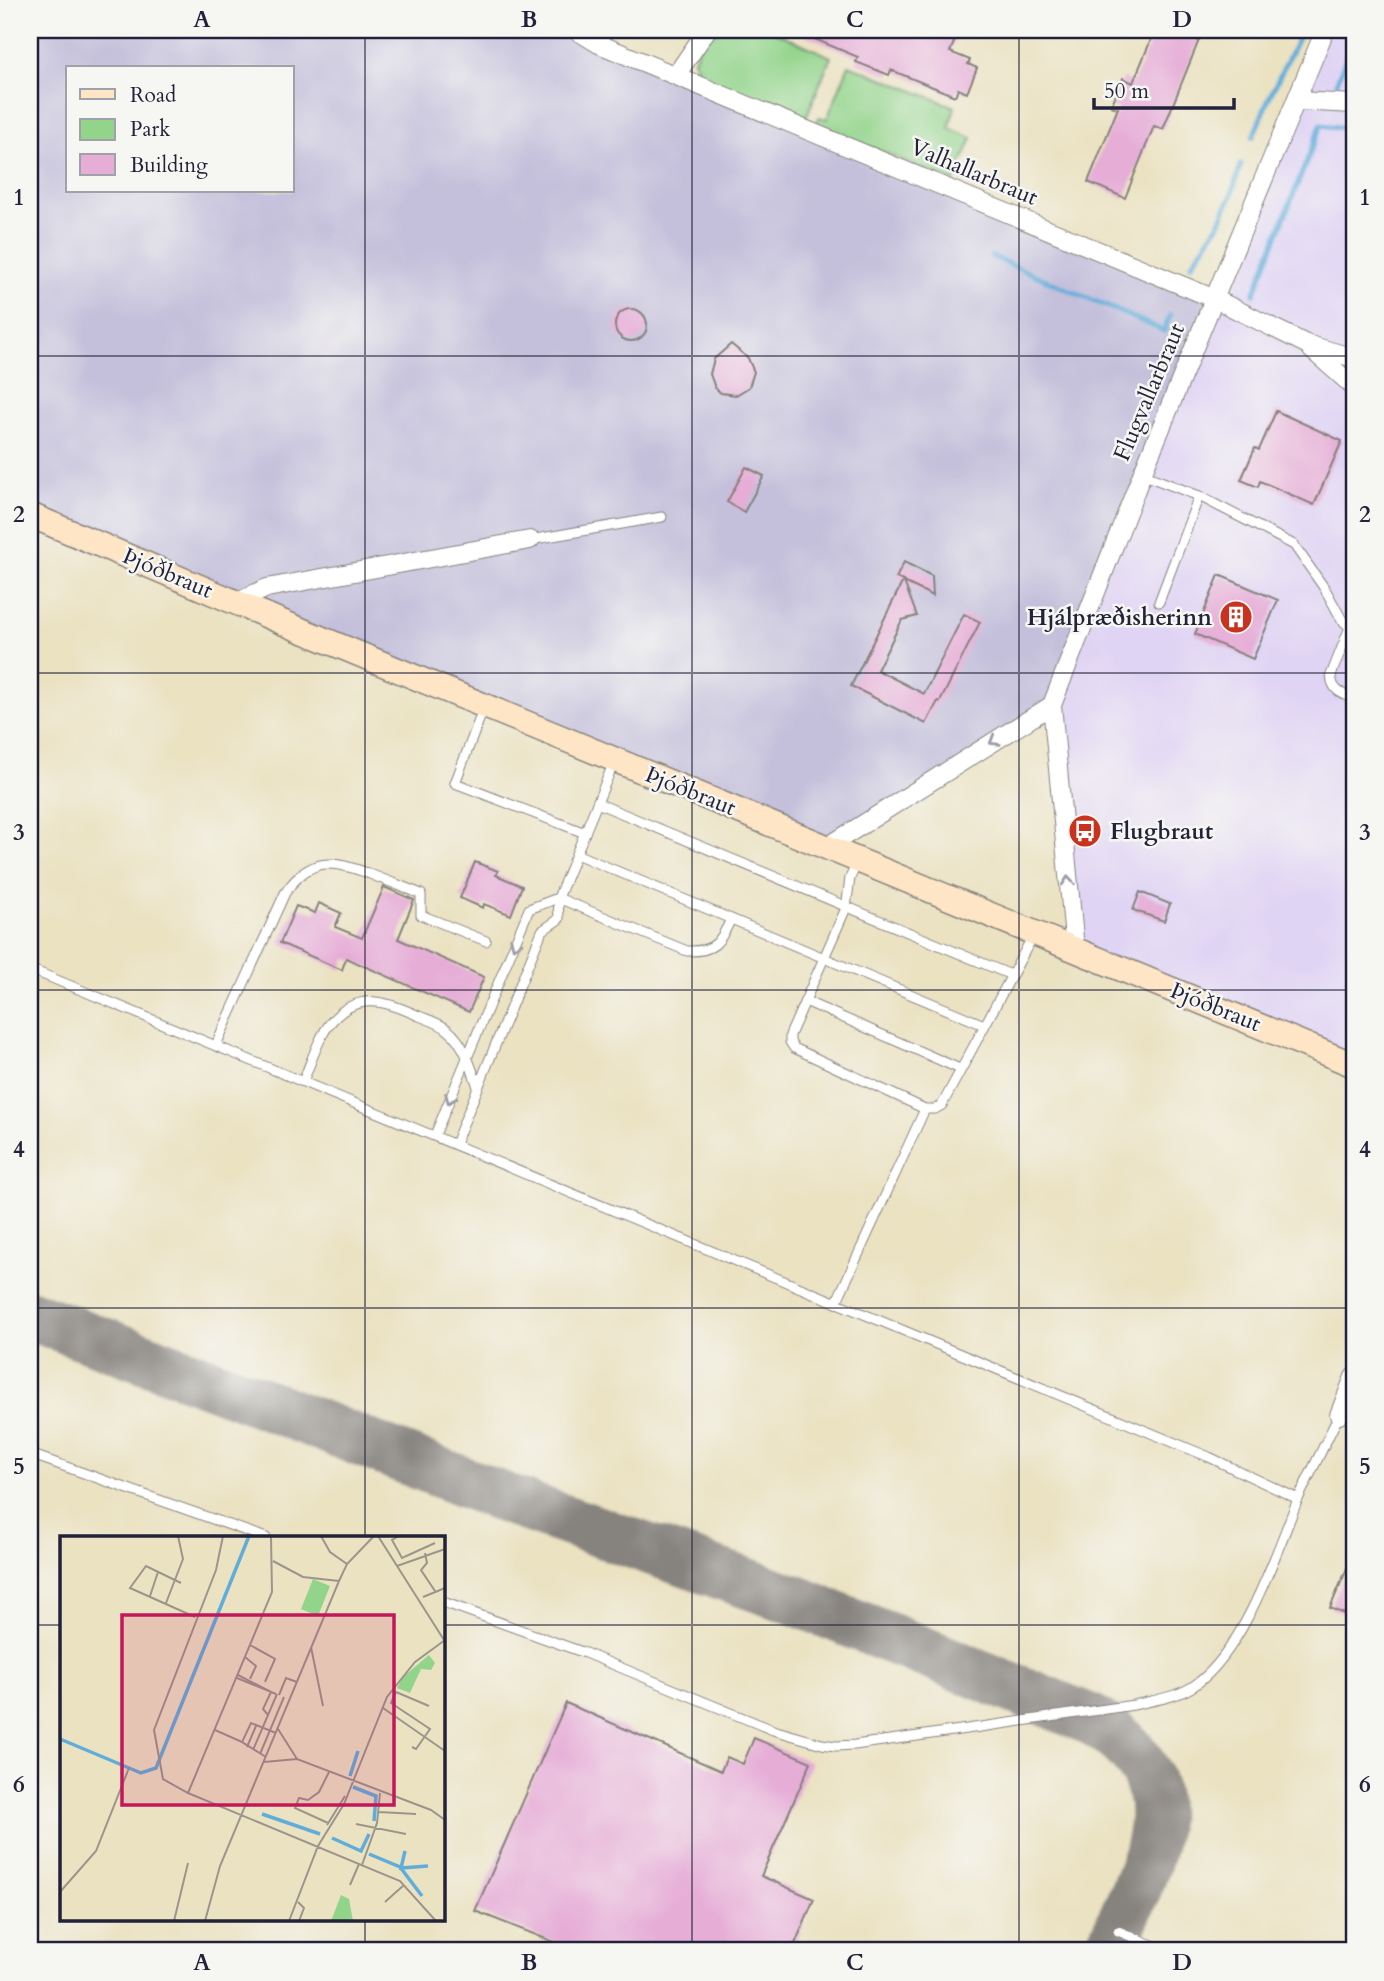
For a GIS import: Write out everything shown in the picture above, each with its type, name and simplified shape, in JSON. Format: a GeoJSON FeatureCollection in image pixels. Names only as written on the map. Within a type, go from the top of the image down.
{"type":"FeatureCollection","features":[{"type":"Feature","properties":{"kind":"street","name":"Valhallarbraut"},"geometry":{"type":"LineString","coordinates":[[576,30],[599,44],[1215,299],[1306,344],[1354,358]]}},
{"type":"Feature","properties":{"kind":"street"},"geometry":{"type":"LineString","coordinates":[[676,75],[707,30]]}},
{"type":"Feature","properties":{"kind":"street","name":"Flugvallarbraut"},"geometry":{"type":"LineString","coordinates":[[1075,949],[1052,705],[1142,474],[1325,30]]}},
{"type":"Feature","properties":{"kind":"street"},"geometry":{"type":"LineString","coordinates":[[1297,101],[1354,104]]}},
{"type":"Feature","properties":{"kind":"street"},"geometry":{"type":"LineString","coordinates":[[1306,344],[1354,387]]}},
{"type":"Feature","properties":{"kind":"street","name":"Þjóðbraut"},"geometry":{"type":"LineString","coordinates":[[30,515],[484,706],[1354,1065]]}},
{"type":"Feature","properties":{"kind":"street"},"geometry":{"type":"LineString","coordinates":[[236,602],[267,588],[530,540]]}},
{"type":"Feature","properties":{"kind":"street"},"geometry":{"type":"LineString","coordinates":[[827,847],[1052,705]]}},
{"type":"Feature","properties":{"kind":"street"},"geometry":{"type":"LineString","coordinates":[[1339,1415],[1354,1377]]}},
{"type":"Feature","properties":{"kind":"lane"},"geometry":{"type":"LineString","coordinates":[[1142,474],[1199,496],[1294,545],[1325,589],[1342,620],[1350,627],[1331,676],[1331,683],[1335,691],[1354,699]]}},
{"type":"Feature","properties":{"kind":"lane"},"geometry":{"type":"LineString","coordinates":[[1160,602],[1199,496]]}},
{"type":"Feature","properties":{"kind":"lane"},"geometry":{"type":"LineString","coordinates":[[530,540],[662,517]]}},
{"type":"Feature","properties":{"kind":"lane"},"geometry":{"type":"LineString","coordinates":[[484,706],[455,783],[585,833]]}},
{"type":"Feature","properties":{"kind":"lane"},"geometry":{"type":"LineString","coordinates":[[455,1144],[542,931],[559,919],[558,898],[615,760]]}},
{"type":"Feature","properties":{"kind":"lane"},"geometry":{"type":"LineString","coordinates":[[597,803],[1011,975]]}},
{"type":"Feature","properties":{"kind":"lane"},"geometry":{"type":"LineString","coordinates":[[576,854],[984,1025]]}},
{"type":"Feature","properties":{"kind":"lane"},"geometry":{"type":"LineString","coordinates":[[858,860],[850,878],[846,907],[789,1042],[794,1048],[925,1109],[935,1109],[942,1105],[1034,933]]}},
{"type":"Feature","properties":{"kind":"lane"},"geometry":{"type":"LineString","coordinates":[[216,1045],[285,893],[293,880],[316,865],[343,864],[421,894],[421,915],[486,941]]}},
{"type":"Feature","properties":{"kind":"lane"},"geometry":{"type":"LineString","coordinates":[[435,1136],[529,909],[558,898],[687,951],[711,948],[719,941],[731,919]]}},
{"type":"Feature","properties":{"kind":"lane"},"geometry":{"type":"LineString","coordinates":[[30,969],[1209,1457],[1298,1499]]}},
{"type":"Feature","properties":{"kind":"lane"},"geometry":{"type":"LineString","coordinates":[[303,1081],[331,1022],[354,1005],[369,1001],[386,1002],[450,1031],[467,1057],[478,1087]]}},
{"type":"Feature","properties":{"kind":"lane"},"geometry":{"type":"LineString","coordinates":[[805,1001],[960,1069]]}},
{"type":"Feature","properties":{"kind":"lane"},"geometry":{"type":"LineString","coordinates":[[836,1303],[925,1109]]}},
{"type":"Feature","properties":{"kind":"lane"},"geometry":{"type":"LineString","coordinates":[[444,1602],[585,1653],[773,1730],[836,1746],[1167,1698],[1195,1686],[1229,1651],[1339,1415]]}},
{"type":"Feature","properties":{"kind":"lane"},"geometry":{"type":"LineString","coordinates":[[30,1454],[260,1536]]}},
{"type":"Feature","properties":{"kind":"lane"},"geometry":{"type":"LineString","coordinates":[[1118,1931],[1167,1951]]}},
{"type":"Feature","properties":{"kind":"shaded area"},"geometry":{"type":"Polygon","coordinates":[[[30,30],[576,30],[1215,299],[1052,705],[827,847],[30,515],[30,30]]]}},
{"type":"Feature","properties":{"kind":"shaded area"},"geometry":{"type":"Polygon","coordinates":[[[1325,30],[1354,30],[1354,1065],[1075,949],[1052,705],[1325,30]]]}},
{"type":"Feature","properties":{"kind":"green space"},"geometry":{"type":"Polygon","coordinates":[[[705,30],[771,30],[831,57],[805,120],[700,77],[694,60],[705,30]]]}},
{"type":"Feature","properties":{"kind":"green space"},"geometry":{"type":"Polygon","coordinates":[[[849,65],[955,107],[949,128],[972,138],[954,182],[816,124],[819,117],[827,119],[849,65]]]}},
{"type":"Feature","properties":{"kind":"building"},"geometry":{"type":"Polygon","coordinates":[[[793,30],[959,30],[950,52],[970,60],[968,64],[977,68],[967,93],[958,89],[955,96],[891,70],[889,75],[856,62],[858,57],[793,30]]]}},
{"type":"Feature","properties":{"kind":"building"},"geometry":{"type":"Polygon","coordinates":[[[1155,30],[1203,30],[1163,129],[1154,126],[1125,198],[1088,182],[1118,108],[1111,106],[1123,78],[1133,83],[1155,30]]]}},
{"type":"Feature","properties":{"kind":"building"},"geometry":{"type":"Polygon","coordinates":[[[631,309],[642,314],[647,325],[642,336],[631,341],[620,336],[615,325],[620,314],[631,309]]]}},
{"type":"Feature","properties":{"kind":"building"},"geometry":{"type":"Polygon","coordinates":[[[731,344],[748,358],[754,372],[749,387],[736,395],[721,393],[715,388],[710,374],[714,359],[731,344]]]}},
{"type":"Feature","properties":{"kind":"building"},"geometry":{"type":"Polygon","coordinates":[[[1276,411],[1342,441],[1314,505],[1260,481],[1258,487],[1241,480],[1255,448],[1259,450],[1276,411]]]}},
{"type":"Feature","properties":{"kind":"building"},"geometry":{"type":"Polygon","coordinates":[[[746,467],[764,476],[744,512],[727,502],[746,467]]]}},
{"type":"Feature","properties":{"kind":"building"},"geometry":{"type":"Polygon","coordinates":[[[904,562],[932,576],[933,596],[904,582],[917,616],[902,620],[877,670],[924,694],[964,614],[980,622],[926,724],[851,686],[903,581],[896,578],[904,562]]]}},
{"type":"Feature","properties":{"kind":"building","name":"Hjálpræðisherinn"},"geometry":{"type":"Polygon","coordinates":[[[1219,575],[1278,600],[1253,659],[1195,634],[1219,575]]]}},
{"type":"Feature","properties":{"kind":"building"},"geometry":{"type":"Polygon","coordinates":[[[475,862],[498,871],[496,875],[522,886],[511,915],[484,904],[483,908],[460,898],[475,862]]]}},
{"type":"Feature","properties":{"kind":"building"},"geometry":{"type":"Polygon","coordinates":[[[384,887],[414,900],[398,939],[484,977],[469,1012],[346,958],[342,970],[280,943],[296,906],[315,913],[319,903],[341,913],[335,927],[362,938],[384,887]]]}},
{"type":"Feature","properties":{"kind":"building"},"geometry":{"type":"Polygon","coordinates":[[[1140,892],[1170,904],[1164,921],[1133,910],[1140,892]]]}},
{"type":"Feature","properties":{"kind":"building"},"geometry":{"type":"Polygon","coordinates":[[[1354,1552],[1354,1618],[1330,1608],[1354,1552]]]}},
{"type":"Feature","properties":{"kind":"building"},"geometry":{"type":"Polygon","coordinates":[[[566,1703],[721,1771],[727,1757],[743,1764],[754,1738],[811,1762],[761,1876],[814,1899],[792,1951],[577,1951],[475,1911],[566,1703]]]}},
{"type":"Feature","properties":{"kind":"waterway"},"geometry":{"type":"LineString","coordinates":[[1253,137],[1302,30]]}},
{"type":"Feature","properties":{"kind":"waterway"},"geometry":{"type":"LineString","coordinates":[[1337,82],[1354,36]]}},
{"type":"Feature","properties":{"kind":"waterway"},"geometry":{"type":"LineString","coordinates":[[1254,294],[1321,125],[1354,129]]}},
{"type":"Feature","properties":{"kind":"waterway"},"geometry":{"type":"LineString","coordinates":[[1191,265],[1218,226],[1241,164]]}},
{"type":"Feature","properties":{"kind":"waterway"},"geometry":{"type":"LineString","coordinates":[[991,256],[1164,331],[1170,315]]}},
{"type":"Feature","properties":{"kind":"taxiway"},"geometry":{"type":"LineString","coordinates":[[30,1315],[243,1395],[522,1505],[795,1600],[1092,1720],[1125,1744],[1145,1770],[1154,1798],[1154,1826],[1148,1856],[1109,1951]]}},
{"type":"Feature","properties":{"kind":"place","name":"Hjálpræðisherinn"},"geometry":{"type":"Point","coordinates":[1236,617]}},
{"type":"Feature","properties":{"kind":"place","name":"Flugbraut"},"geometry":{"type":"Point","coordinates":[1085,831]}}]}
